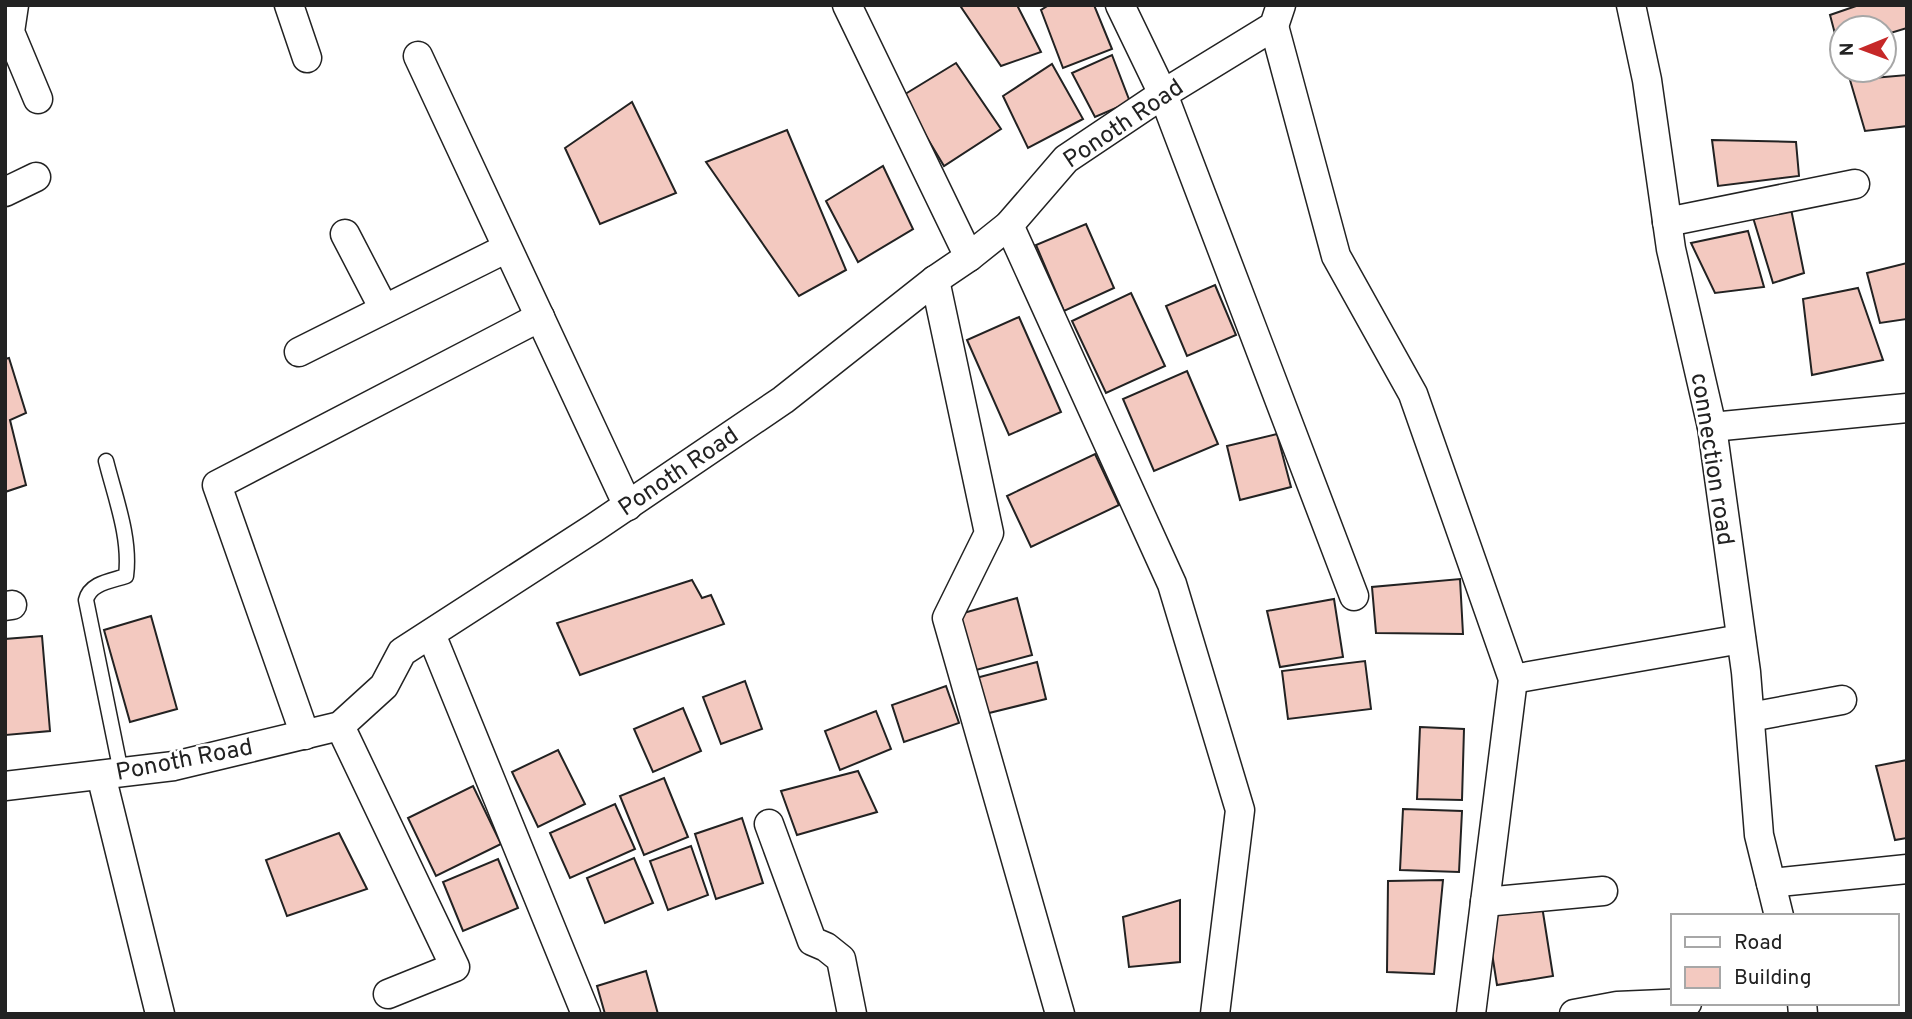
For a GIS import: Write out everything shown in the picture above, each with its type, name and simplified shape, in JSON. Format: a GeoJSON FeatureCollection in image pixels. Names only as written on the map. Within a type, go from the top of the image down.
{"type":"FeatureCollection","features":[{"type":"Feature","properties":{"kind":"street"},"geometry":{"type":"LineString","coordinates":[[14,5],[10,32],[38,99]]}},
{"type":"Feature","properties":{"kind":"street"},"geometry":{"type":"LineString","coordinates":[[289,5],[307,58]]}},
{"type":"Feature","properties":{"kind":"street"},"geometry":{"type":"LineString","coordinates":[[847,5],[970,257]]}},
{"type":"Feature","properties":{"kind":"street"},"geometry":{"type":"LineString","coordinates":[[1120,5],[1163,94],[1354,596]]}},
{"type":"Feature","properties":{"kind":"street","name":"connection road"},"geometry":{"type":"LineString","coordinates":[[1631,5],[1647,80],[1671,249],[1712,427],[1750,717],[1759,835],[1779,914]]}},
{"type":"Feature","properties":{"kind":"street"},"geometry":{"type":"LineString","coordinates":[[1278,15],[1336,256],[1413,394],[1513,679],[1471,1014]]}},
{"type":"Feature","properties":{"kind":"street","name":"Ponoth Road"},"geometry":{"type":"LineString","coordinates":[[5,786],[174,766],[340,726],[384,686],[402,652],[628,506],[783,400],[1009,225],[1066,159],[1278,15]]}},
{"type":"Feature","properties":{"kind":"street"},"geometry":{"type":"LineString","coordinates":[[418,56],[628,506]]}},
{"type":"Feature","properties":{"kind":"street"},"geometry":{"type":"LineString","coordinates":[[5,192],[36,177]]}},
{"type":"Feature","properties":{"kind":"street"},"geometry":{"type":"LineString","coordinates":[[1667,222],[1854,184]]}},
{"type":"Feature","properties":{"kind":"street"},"geometry":{"type":"LineString","coordinates":[[1009,225],[1172,584],[1240,810],[1215,1014]]}},
{"type":"Feature","properties":{"kind":"street"},"geometry":{"type":"LineString","coordinates":[[345,234],[384,309]]}},
{"type":"Feature","properties":{"kind":"street"},"geometry":{"type":"LineString","coordinates":[[299,352],[507,247]]}},
{"type":"Feature","properties":{"kind":"street"},"geometry":{"type":"LineString","coordinates":[[935,280],[989,533],[947,618],[1060,1014]]}},
{"type":"Feature","properties":{"kind":"street"},"geometry":{"type":"LineString","coordinates":[[305,735],[217,485],[540,317]]}},
{"type":"Feature","properties":{"kind":"street"},"geometry":{"type":"LineString","coordinates":[[1712,427],[1907,408]]}},
{"type":"Feature","properties":{"kind":"street"},"geometry":{"type":"LineString","coordinates":[[430,634],[586,1014]]}},
{"type":"Feature","properties":{"kind":"street"},"geometry":{"type":"LineString","coordinates":[[1513,679],[1741,639]]}},
{"type":"Feature","properties":{"kind":"street"},"geometry":{"type":"LineString","coordinates":[[1750,717],[1842,699]]}},
{"type":"Feature","properties":{"kind":"street"},"geometry":{"type":"LineString","coordinates":[[340,726],[454,967],[388,995]]}},
{"type":"Feature","properties":{"kind":"street"},"geometry":{"type":"LineString","coordinates":[[111,774],[160,1014]]}},
{"type":"Feature","properties":{"kind":"street"},"geometry":{"type":"LineString","coordinates":[[769,824],[812,941],[826,947],[841,959],[852,1014]]}},
{"type":"Feature","properties":{"kind":"street"},"geometry":{"type":"LineString","coordinates":[[1771,883],[1907,869]]}},
{"type":"Feature","properties":{"kind":"street"},"geometry":{"type":"LineString","coordinates":[[1485,902],[1603,891]]}},
{"type":"Feature","properties":{"kind":"street"},"geometry":{"type":"LineString","coordinates":[[1574,1014],[1617,1006],[1671,1004]]}},
{"type":"Feature","properties":{"kind":"lane"},"geometry":{"type":"LineString","coordinates":[[106,461],[125,544],[127,576],[96,586],[88,592],[86,600],[111,774]]}},
{"type":"Feature","properties":{"kind":"building"},"geometry":{"type":"Polygon","coordinates":[[[1017,5],[1041,52],[1001,66],[961,7],[1017,5]]]}},
{"type":"Feature","properties":{"kind":"building"},"geometry":{"type":"Polygon","coordinates":[[[1049,5],[1094,5],[1112,49],[1063,68],[1041,10],[1049,5]]]}},
{"type":"Feature","properties":{"kind":"building"},"geometry":{"type":"Polygon","coordinates":[[[1859,5],[1907,5],[1907,28],[1898,31],[1898,14],[1833,14],[1859,5]]]}},
{"type":"Feature","properties":{"kind":"building"},"geometry":{"type":"Polygon","coordinates":[[[1112,55],[1130,102],[1095,117],[1072,73],[1112,55]]]}},
{"type":"Feature","properties":{"kind":"building"},"geometry":{"type":"Polygon","coordinates":[[[956,63],[1001,129],[944,166],[902,96],[956,63]]]}},
{"type":"Feature","properties":{"kind":"building"},"geometry":{"type":"Polygon","coordinates":[[[1052,64],[1083,119],[1028,148],[1003,96],[1052,64]]]}},
{"type":"Feature","properties":{"kind":"building"},"geometry":{"type":"Polygon","coordinates":[[[1907,75],[1907,126],[1865,131],[1851,84],[1898,84],[1898,76],[1907,75]]]}},
{"type":"Feature","properties":{"kind":"building"},"geometry":{"type":"Polygon","coordinates":[[[632,102],[676,193],[600,224],[565,148],[632,102]]]}},
{"type":"Feature","properties":{"kind":"building"},"geometry":{"type":"Polygon","coordinates":[[[787,130],[846,270],[799,296],[706,162],[787,130]]]}},
{"type":"Feature","properties":{"kind":"building"},"geometry":{"type":"Polygon","coordinates":[[[1712,140],[1796,142],[1799,176],[1718,186],[1712,140]]]}},
{"type":"Feature","properties":{"kind":"building"},"geometry":{"type":"Polygon","coordinates":[[[883,166],[913,229],[858,262],[826,201],[883,166]]]}},
{"type":"Feature","properties":{"kind":"building"},"geometry":{"type":"Polygon","coordinates":[[[1791,209],[1804,273],[1773,283],[1751,211],[1791,209]]]}},
{"type":"Feature","properties":{"kind":"building"},"geometry":{"type":"Polygon","coordinates":[[[1086,224],[1114,288],[1064,311],[1036,245],[1086,224]]]}},
{"type":"Feature","properties":{"kind":"building"},"geometry":{"type":"Polygon","coordinates":[[[1748,231],[1764,287],[1715,293],[1691,243],[1748,231]]]}},
{"type":"Feature","properties":{"kind":"building"},"geometry":{"type":"Polygon","coordinates":[[[1907,263],[1907,319],[1880,323],[1867,273],[1907,263]]]}},
{"type":"Feature","properties":{"kind":"building"},"geometry":{"type":"Polygon","coordinates":[[[1215,285],[1236,335],[1187,356],[1166,306],[1215,285]]]}},
{"type":"Feature","properties":{"kind":"building"},"geometry":{"type":"Polygon","coordinates":[[[1858,288],[1883,360],[1812,375],[1803,299],[1858,288]]]}},
{"type":"Feature","properties":{"kind":"building"},"geometry":{"type":"Polygon","coordinates":[[[1131,293],[1165,366],[1106,393],[1072,321],[1131,293]]]}},
{"type":"Feature","properties":{"kind":"building"},"geometry":{"type":"Polygon","coordinates":[[[1019,317],[1061,412],[1009,435],[967,340],[1019,317]]]}},
{"type":"Feature","properties":{"kind":"building"},"geometry":{"type":"Polygon","coordinates":[[[9,358],[26,413],[10,420],[26,485],[5,492],[5,359],[9,358]]]}},
{"type":"Feature","properties":{"kind":"building"},"geometry":{"type":"Polygon","coordinates":[[[1187,371],[1218,444],[1154,471],[1123,399],[1187,371]]]}},
{"type":"Feature","properties":{"kind":"building"},"geometry":{"type":"Polygon","coordinates":[[[1277,434],[1291,487],[1240,500],[1227,446],[1277,434]]]}},
{"type":"Feature","properties":{"kind":"building"},"geometry":{"type":"Polygon","coordinates":[[[1095,454],[1119,505],[1031,547],[1007,496],[1095,454]]]}},
{"type":"Feature","properties":{"kind":"building"},"geometry":{"type":"Polygon","coordinates":[[[1460,579],[1463,634],[1376,633],[1372,587],[1460,579]]]}},
{"type":"Feature","properties":{"kind":"building"},"geometry":{"type":"Polygon","coordinates":[[[692,580],[702,598],[711,595],[724,624],[580,675],[557,623],[692,580]]]}},
{"type":"Feature","properties":{"kind":"building"},"geometry":{"type":"Polygon","coordinates":[[[1017,598],[1032,655],[976,670],[960,614],[1017,598]]]}},
{"type":"Feature","properties":{"kind":"building"},"geometry":{"type":"Polygon","coordinates":[[[1334,599],[1343,657],[1280,667],[1267,611],[1334,599]]]}},
{"type":"Feature","properties":{"kind":"building"},"geometry":{"type":"Polygon","coordinates":[[[151,616],[177,709],[130,722],[104,630],[151,616]]]}},
{"type":"Feature","properties":{"kind":"building"},"geometry":{"type":"Polygon","coordinates":[[[42,636],[50,731],[6,735],[5,639],[42,636]]]}},
{"type":"Feature","properties":{"kind":"building"},"geometry":{"type":"Polygon","coordinates":[[[1365,661],[1371,709],[1288,719],[1282,671],[1365,661]]]}},
{"type":"Feature","properties":{"kind":"building"},"geometry":{"type":"Polygon","coordinates":[[[1037,662],[1046,699],[985,714],[976,678],[1037,662]]]}},
{"type":"Feature","properties":{"kind":"building"},"geometry":{"type":"Polygon","coordinates":[[[745,681],[762,729],[721,744],[703,697],[745,681]]]}},
{"type":"Feature","properties":{"kind":"building"},"geometry":{"type":"Polygon","coordinates":[[[946,686],[959,723],[904,742],[892,705],[946,686]]]}},
{"type":"Feature","properties":{"kind":"building"},"geometry":{"type":"Polygon","coordinates":[[[683,708],[701,751],[653,772],[634,729],[683,708]]]}},
{"type":"Feature","properties":{"kind":"building"},"geometry":{"type":"Polygon","coordinates":[[[876,711],[891,749],[840,770],[825,731],[876,711]]]}},
{"type":"Feature","properties":{"kind":"building"},"geometry":{"type":"Polygon","coordinates":[[[1420,727],[1464,729],[1462,800],[1417,799],[1420,727]]]}},
{"type":"Feature","properties":{"kind":"building"},"geometry":{"type":"Polygon","coordinates":[[[558,750],[585,804],[538,827],[512,772],[558,750]]]}},
{"type":"Feature","properties":{"kind":"building"},"geometry":{"type":"Polygon","coordinates":[[[1907,760],[1907,838],[1895,840],[1876,766],[1907,760]]]}},
{"type":"Feature","properties":{"kind":"building"},"geometry":{"type":"Polygon","coordinates":[[[858,771],[877,812],[797,835],[781,791],[858,771]]]}},
{"type":"Feature","properties":{"kind":"building"},"geometry":{"type":"Polygon","coordinates":[[[664,778],[688,837],[644,855],[620,796],[664,778]]]}},
{"type":"Feature","properties":{"kind":"building"},"geometry":{"type":"Polygon","coordinates":[[[473,786],[501,844],[436,876],[408,818],[473,786]]]}},
{"type":"Feature","properties":{"kind":"building"},"geometry":{"type":"Polygon","coordinates":[[[615,804],[635,849],[570,878],[550,833],[615,804]]]}},
{"type":"Feature","properties":{"kind":"building"},"geometry":{"type":"Polygon","coordinates":[[[1403,809],[1462,811],[1459,872],[1400,870],[1403,809]]]}},
{"type":"Feature","properties":{"kind":"building"},"geometry":{"type":"Polygon","coordinates":[[[742,818],[763,883],[716,899],[695,834],[742,818]]]}},
{"type":"Feature","properties":{"kind":"building"},"geometry":{"type":"Polygon","coordinates":[[[339,833],[367,889],[287,916],[266,860],[339,833]]]}},
{"type":"Feature","properties":{"kind":"building"},"geometry":{"type":"Polygon","coordinates":[[[691,846],[708,895],[668,910],[650,861],[691,846]]]}},
{"type":"Feature","properties":{"kind":"building"},"geometry":{"type":"Polygon","coordinates":[[[634,858],[653,903],[605,923],[587,878],[634,858]]]}},
{"type":"Feature","properties":{"kind":"building"},"geometry":{"type":"Polygon","coordinates":[[[498,859],[518,908],[463,931],[443,882],[498,859]]]}},
{"type":"Feature","properties":{"kind":"building"},"geometry":{"type":"Polygon","coordinates":[[[1443,880],[1434,974],[1387,972],[1388,881],[1443,880]]]}},
{"type":"Feature","properties":{"kind":"building"},"geometry":{"type":"Polygon","coordinates":[[[1180,900],[1180,962],[1129,967],[1123,917],[1180,900]]]}},
{"type":"Feature","properties":{"kind":"building"},"geometry":{"type":"Polygon","coordinates":[[[1542,906],[1553,976],[1497,985],[1486,915],[1542,906]]]}},
{"type":"Feature","properties":{"kind":"building"},"geometry":{"type":"Polygon","coordinates":[[[646,971],[658,1014],[605,1014],[597,986],[646,971]]]}}]}
